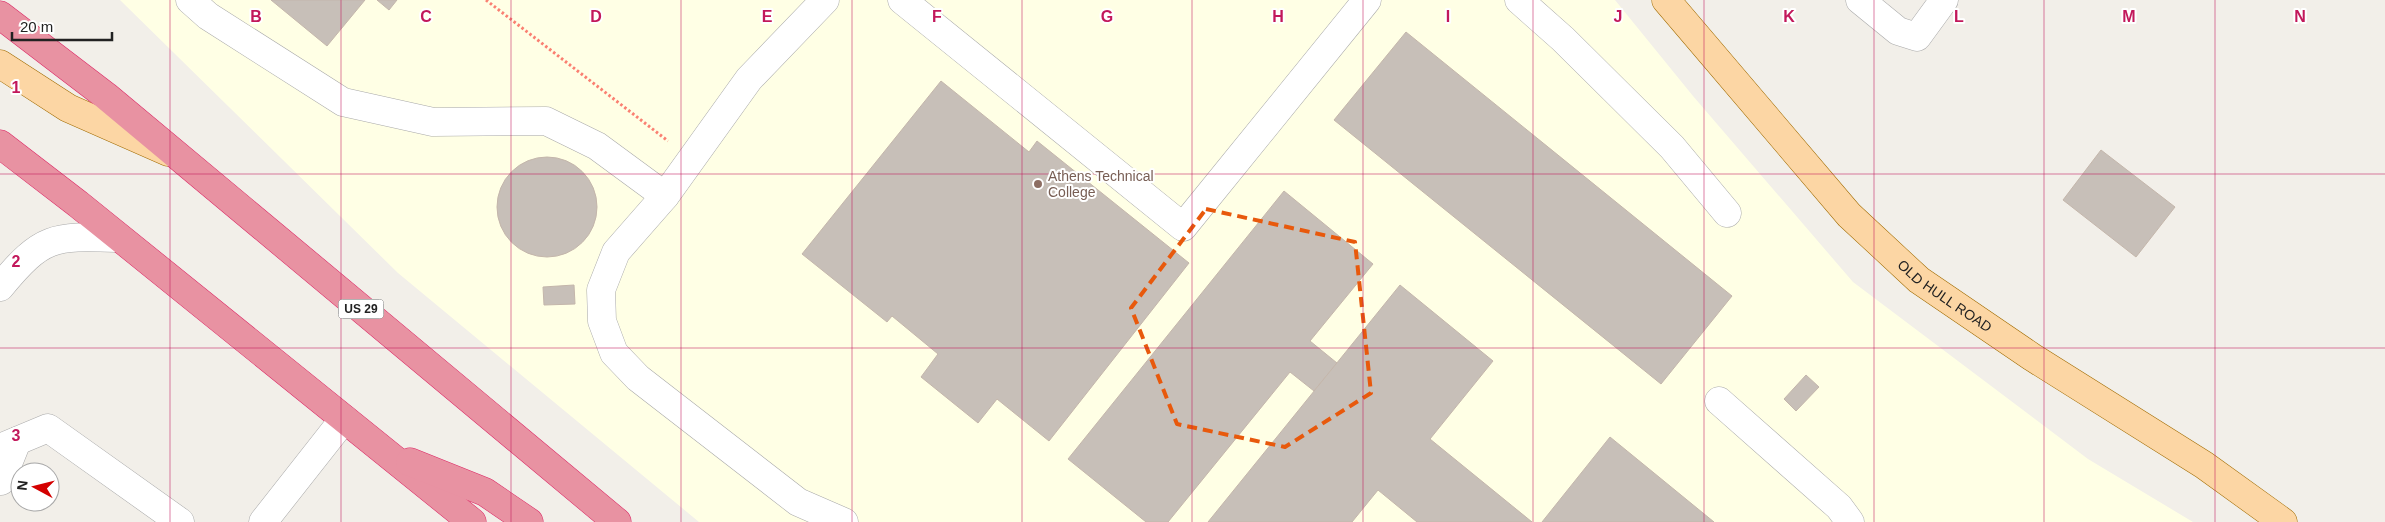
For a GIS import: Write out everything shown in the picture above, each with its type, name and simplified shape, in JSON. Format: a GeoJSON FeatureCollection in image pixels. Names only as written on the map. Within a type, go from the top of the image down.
{"type":"FeatureCollection","features":[{"type":"Feature","properties":{"kind":"highway","name":"US 29"},"geometry":{"type":"LineString","coordinates":[[0,15],[106,96],[617,522]]}},
{"type":"Feature","properties":{"kind":"highway"},"geometry":{"type":"LineString","coordinates":[[1,146],[119,238],[472,522]]}},
{"type":"Feature","properties":{"kind":"highway"},"geometry":{"type":"LineString","coordinates":[[385,452],[486,492],[530,522]]}},
{"type":"Feature","properties":{"kind":"main road","name":"OLD HULL ROAD"},"geometry":{"type":"LineString","coordinates":[[1666,0],[1849,215],[1919,280],[2032,357],[2204,466],[2283,522]]}},
{"type":"Feature","properties":{"kind":"main road"},"geometry":{"type":"LineString","coordinates":[[0,64],[68,108],[178,157]]}},
{"type":"Feature","properties":{"kind":"lane"},"geometry":{"type":"LineString","coordinates":[[190,0],[208,16],[343,102],[433,122],[546,121],[597,146],[665,196]]}},
{"type":"Feature","properties":{"kind":"lane"},"geometry":{"type":"LineString","coordinates":[[825,0],[749,79],[665,196],[616,252],[601,290],[602,321],[614,353],[638,378],[798,502],[844,522]]}},
{"type":"Feature","properties":{"kind":"lane"},"geometry":{"type":"LineString","coordinates":[[902,0],[1183,228],[1367,0]]}},
{"type":"Feature","properties":{"kind":"lane"},"geometry":{"type":"LineString","coordinates":[[1519,0],[1563,40],[1672,147],[1727,213]]}},
{"type":"Feature","properties":{"kind":"lane"},"geometry":{"type":"LineString","coordinates":[[1860,0],[1898,31],[1917,37],[1944,0]]}},
{"type":"Feature","properties":{"kind":"lane"},"geometry":{"type":"LineString","coordinates":[[0,287],[33,251],[50,241],[72,236],[119,238]]}},
{"type":"Feature","properties":{"kind":"lane"},"geometry":{"type":"LineString","coordinates":[[1719,401],[1839,508],[1850,522]]}},
{"type":"Feature","properties":{"kind":"lane"},"geometry":{"type":"LineString","coordinates":[[262,522],[344,419]]}},
{"type":"Feature","properties":{"kind":"lane"},"geometry":{"type":"LineString","coordinates":[[1,481],[6,449],[48,428],[150,514],[180,522]]}},
{"type":"Feature","properties":{"kind":"path"},"geometry":{"type":"LineString","coordinates":[[486,0],[672,145]]}},
{"type":"Feature","properties":{"kind":"highlighted area"},"geometry":{"type":"Polygon","coordinates":[[[1206,209],[1355,242],[1371,393],[1285,447],[1177,424],[1131,308],[1206,209]]]}},
{"type":"Feature","properties":{"kind":"shaded area","name":"Athens Technical College"},"geometry":{"type":"Polygon","coordinates":[[[120,0],[1615,0],[1693,96],[1853,282],[2088,459],[2193,522],[699,522],[398,273],[120,0]]]}},
{"type":"Feature","properties":{"kind":"building"},"geometry":{"type":"Polygon","coordinates":[[[271,0],[365,0],[327,46],[271,0]]]}},
{"type":"Feature","properties":{"kind":"building"},"geometry":{"type":"Polygon","coordinates":[[[377,0],[397,0],[389,10],[377,0]]]}},
{"type":"Feature","properties":{"kind":"building"},"geometry":{"type":"Polygon","coordinates":[[[1406,32],[1732,296],[1661,384],[1334,120],[1406,32]]]}},
{"type":"Feature","properties":{"kind":"building"},"geometry":{"type":"Polygon","coordinates":[[[941,81],[1029,152],[1037,141],[1189,263],[1049,441],[997,399],[978,423],[921,377],[938,354],[892,316],[887,322],[802,254],[941,81]]]}},
{"type":"Feature","properties":{"kind":"building"},"geometry":{"type":"Polygon","coordinates":[[[2101,150],[2175,207],[2136,257],[2063,200],[2101,150]]]}},
{"type":"Feature","properties":{"kind":"building"},"geometry":{"type":"Polygon","coordinates":[[[547,157],[566,161],[583,171],[593,188],[597,207],[593,226],[583,243],[566,253],[547,257],[528,253],[511,243],[501,226],[497,207],[501,188],[511,171],[528,161],[547,157]]]}},
{"type":"Feature","properties":{"kind":"building"},"geometry":{"type":"Polygon","coordinates":[[[1284,191],[1373,264],[1310,341],[1337,363],[1314,391],[1290,372],[1168,522],[1146,522],[1068,459],[1284,191]]]}},
{"type":"Feature","properties":{"kind":"building"},"geometry":{"type":"Polygon","coordinates":[[[574,285],[575,304],[544,305],[543,287],[574,285]]]}},
{"type":"Feature","properties":{"kind":"building"},"geometry":{"type":"Polygon","coordinates":[[[1400,285],[1493,361],[1430,439],[1532,522],[1417,522],[1378,490],[1352,522],[1208,522],[1400,285]]]}},
{"type":"Feature","properties":{"kind":"building"},"geometry":{"type":"Polygon","coordinates":[[[1806,375],[1819,387],[1796,411],[1784,399],[1806,375]]]}},
{"type":"Feature","properties":{"kind":"building"},"geometry":{"type":"Polygon","coordinates":[[[1610,437],[1714,522],[1542,522],[1610,437]]]}},
{"type":"Feature","properties":{"kind":"place","name":"Athens Technical College"},"geometry":{"type":"Point","coordinates":[1038,184]}}]}
